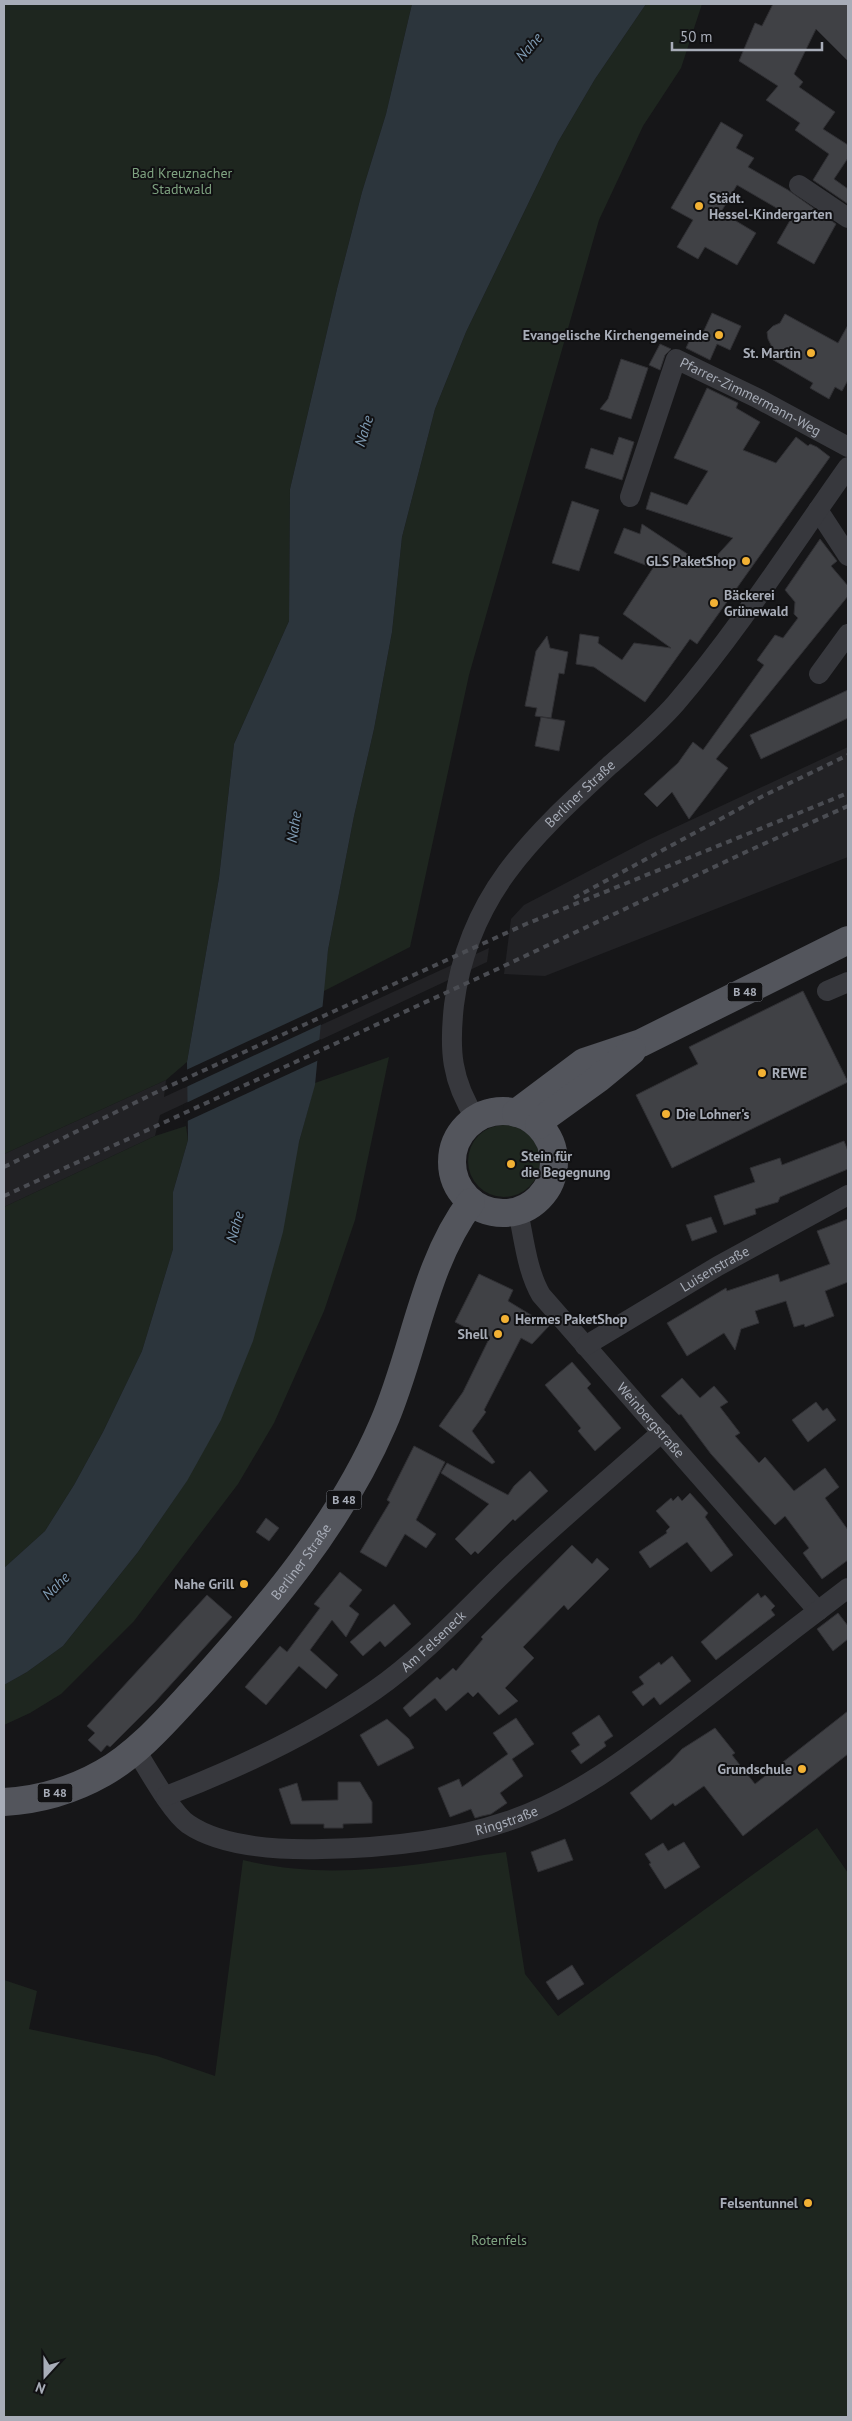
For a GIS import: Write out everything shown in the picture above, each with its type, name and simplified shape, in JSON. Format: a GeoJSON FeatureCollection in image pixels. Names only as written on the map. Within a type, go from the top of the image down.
{"type":"FeatureCollection","features":[{"type":"Feature","properties":{"kind":"main road","name":"B 48"},"geometry":{"type":"LineString","coordinates":[[527,1119],[584,1062],[641,1043],[848,940]]}},
{"type":"Feature","properties":{"kind":"main road"},"geometry":{"type":"LineString","coordinates":[[497,1112],[527,1119],[548,1138],[553,1149],[554,1173],[549,1186],[531,1206],[518,1212],[493,1213],[471,1202],[456,1183],[452,1160],[459,1137],[476,1119],[497,1112]]}},
{"type":"Feature","properties":{"kind":"main road","name":"Berliner Straße"},"geometry":{"type":"LineString","coordinates":[[135,1749],[183,1701],[253,1625],[286,1585],[338,1510],[383,1425],[394,1397],[426,1292],[455,1225],[471,1202]]}},
{"type":"Feature","properties":{"kind":"main road","name":"B 48"},"geometry":{"type":"LineString","coordinates":[[4,1802],[34,1798],[84,1782],[104,1772],[135,1749]]}},
{"type":"Feature","properties":{"kind":"street"},"geometry":{"type":"LineString","coordinates":[[799,185],[848,218]]}},
{"type":"Feature","properties":{"kind":"street","name":"Pfarrer-Zimmermann-Weg"},"geometry":{"type":"LineString","coordinates":[[630,497],[676,359],[758,398],[848,447]]}},
{"type":"Feature","properties":{"kind":"street","name":"Berliner Straße"},"geometry":{"type":"LineString","coordinates":[[476,1119],[464,1100],[456,1081],[451,1045],[452,1022],[461,970],[470,939],[491,894],[509,866],[530,843],[674,705],[705,668],[848,467]]}},
{"type":"Feature","properties":{"kind":"street"},"geometry":{"type":"LineString","coordinates":[[818,510],[848,556]]}},
{"type":"Feature","properties":{"kind":"street"},"geometry":{"type":"LineString","coordinates":[[819,674],[848,634]]}},
{"type":"Feature","properties":{"kind":"street"},"geometry":{"type":"LineString","coordinates":[[827,992],[848,982]]}},
{"type":"Feature","properties":{"kind":"street","name":"Luisenstraße"},"geometry":{"type":"LineString","coordinates":[[585,1346],[718,1266],[848,1195]]}},
{"type":"Feature","properties":{"kind":"street","name":"Weinbergstraße"},"geometry":{"type":"LineString","coordinates":[[518,1212],[536,1286],[585,1346],[818,1611]]}},
{"type":"Feature","properties":{"kind":"street","name":"Am Felseneck"},"geometry":{"type":"LineString","coordinates":[[166,1796],[294,1740],[376,1689],[412,1661],[555,1525],[662,1432]]}},
{"type":"Feature","properties":{"kind":"street","name":"Ringstraße"},"geometry":{"type":"LineString","coordinates":[[135,1749],[175,1811],[187,1823],[202,1831],[241,1843],[297,1849],[388,1846],[489,1827],[542,1806],[619,1765],[848,1588]]}},
{"type":"Feature","properties":{"kind":"shaded area"},"geometry":{"type":"Polygon","coordinates":[[[848,747],[848,857],[545,976],[504,974],[511,919],[524,905],[646,841],[848,747]]]}},
{"type":"Feature","properties":{"kind":"shaded area"},"geometry":{"type":"Polygon","coordinates":[[[489,948],[487,962],[160,1115],[155,1136],[4,1207],[4,1154],[166,1080],[164,1097],[489,948]]]}},
{"type":"Feature","properties":{"kind":"green space","name":"Bad Kreuznacher Stadtwald"},"geometry":{"type":"Polygon","coordinates":[[[4,4],[412,4],[386,114],[362,192],[337,289],[290,489],[289,621],[234,744],[219,878],[187,1062],[166,1080],[4,1154],[4,4]]]}},
{"type":"Feature","properties":{"kind":"green space"},"geometry":{"type":"Polygon","coordinates":[[[646,4],[702,4],[681,68],[643,126],[599,220],[469,675],[410,947],[322,992],[328,950],[354,816],[374,729],[392,632],[402,537],[435,409],[466,332],[558,142],[595,79],[646,4]]]}},
{"type":"Feature","properties":{"kind":"green space"},"geometry":{"type":"Polygon","coordinates":[[[389,1057],[355,1220],[324,1311],[274,1423],[238,1484],[134,1621],[61,1694],[30,1713],[4,1725],[4,1685],[27,1672],[63,1646],[138,1552],[186,1482],[299,1142],[315,1083],[389,1057]]]}},
{"type":"Feature","properties":{"kind":"green space"},"geometry":{"type":"Polygon","coordinates":[[[504,1125],[524,1131],[534,1141],[540,1161],[534,1181],[524,1191],[504,1197],[484,1191],[474,1181],[468,1161],[474,1141],[484,1131],[504,1125]]]}},
{"type":"Feature","properties":{"kind":"green space"},"geometry":{"type":"Polygon","coordinates":[[[186,1126],[188,1140],[173,1192],[173,1249],[142,1351],[103,1432],[74,1485],[45,1531],[4,1568],[4,1207],[155,1136],[186,1126]]]}},
{"type":"Feature","properties":{"kind":"green space","name":"Rotenfels"},"geometry":{"type":"Polygon","coordinates":[[[817,1828],[848,1873],[848,2417],[4,2417],[4,1980],[37,1991],[29,2029],[157,2056],[215,2076],[243,1860],[309,1870],[342,1870],[407,1866],[506,1852],[525,1974],[558,2016],[817,1828]]]}},
{"type":"Feature","properties":{"kind":"water","name":"Nahe"},"geometry":{"type":"Polygon","coordinates":[[[412,4],[646,4],[595,79],[558,142],[466,332],[435,409],[402,537],[392,632],[328,950],[315,1085],[299,1142],[283,1232],[253,1341],[221,1420],[187,1481],[138,1552],[63,1646],[27,1672],[4,1685],[4,1568],[45,1531],[74,1485],[103,1432],[142,1351],[173,1249],[173,1192],[188,1140],[187,1062],[219,878],[234,744],[289,621],[290,489],[337,289],[362,192],[386,114],[412,4]]]}},
{"type":"Feature","properties":{"kind":"pier"},"geometry":{"type":"Polygon","coordinates":[[[324,1006],[322,1024],[184,1088],[184,1071],[324,1006]]]}},
{"type":"Feature","properties":{"kind":"pier"},"geometry":{"type":"Polygon","coordinates":[[[321,1039],[319,1060],[183,1123],[184,1104],[321,1039]]]}},
{"type":"Feature","properties":{"kind":"building"},"geometry":{"type":"Polygon","coordinates":[[[773,4],[848,4],[848,61],[816,29],[794,74],[803,82],[799,87],[835,112],[823,129],[848,145],[848,158],[834,179],[848,189],[848,204],[813,180],[829,154],[795,130],[800,123],[766,100],[778,86],[739,61],[755,23],[762,26],[773,4]]]}},
{"type":"Feature","properties":{"kind":"building"},"geometry":{"type":"Polygon","coordinates":[[[721,122],[743,135],[736,148],[754,158],[748,167],[788,190],[836,224],[814,264],[777,243],[792,217],[737,185],[721,212],[756,233],[737,265],[705,247],[698,259],[677,247],[693,220],[671,208],[721,122]]]}},
{"type":"Feature","properties":{"kind":"building","name":"Evangelische Kirchengemeinde"},"geometry":{"type":"Polygon","coordinates":[[[712,313],[741,326],[730,350],[717,344],[710,360],[686,348],[693,333],[701,337],[712,313]]]}},
{"type":"Feature","properties":{"kind":"building","name":"St. Martin"},"geometry":{"type":"Polygon","coordinates":[[[785,314],[838,343],[848,325],[848,380],[842,391],[835,387],[829,399],[810,388],[813,383],[770,358],[774,351],[767,332],[773,326],[780,323],[785,314]]]}},
{"type":"Feature","properties":{"kind":"building"},"geometry":{"type":"Polygon","coordinates":[[[660,344],[671,349],[665,355],[660,370],[649,365],[660,344]]]}},
{"type":"Feature","properties":{"kind":"building"},"geometry":{"type":"Polygon","coordinates":[[[621,359],[648,368],[631,419],[600,409],[608,399],[621,359]]]}},
{"type":"Feature","properties":{"kind":"building"},"geometry":{"type":"Polygon","coordinates":[[[707,388],[738,403],[736,408],[760,422],[743,450],[776,463],[796,437],[808,446],[810,444],[817,447],[830,457],[697,644],[690,639],[645,702],[594,667],[576,664],[580,634],[599,637],[598,643],[622,660],[634,643],[671,648],[623,614],[653,568],[614,553],[624,528],[640,534],[642,524],[698,561],[711,562],[733,538],[646,509],[651,492],[687,505],[708,471],[674,458],[707,388]]]}},
{"type":"Feature","properties":{"kind":"building"},"geometry":{"type":"Polygon","coordinates":[[[619,437],[634,442],[622,480],[585,468],[591,448],[613,455],[619,437]]]}},
{"type":"Feature","properties":{"kind":"building"},"geometry":{"type":"Polygon","coordinates":[[[572,501],[599,510],[579,571],[552,563],[572,501]]]}},
{"type":"Feature","properties":{"kind":"building"},"geometry":{"type":"Polygon","coordinates":[[[820,539],[837,561],[831,566],[848,586],[848,596],[716,759],[728,768],[689,819],[672,792],[657,807],[644,794],[678,763],[693,742],[703,750],[764,665],[757,660],[775,635],[783,638],[798,618],[794,614],[795,602],[785,590],[820,539]]]}},
{"type":"Feature","properties":{"kind":"building"},"geometry":{"type":"Polygon","coordinates":[[[547,636],[550,648],[568,652],[564,674],[559,673],[551,718],[535,716],[537,708],[525,706],[536,651],[547,636]]]}},
{"type":"Feature","properties":{"kind":"building"},"geometry":{"type":"Polygon","coordinates":[[[848,690],[848,718],[761,759],[750,735],[848,690]]]}},
{"type":"Feature","properties":{"kind":"building"},"geometry":{"type":"Polygon","coordinates":[[[541,717],[565,721],[559,751],[535,746],[541,717]]]}},
{"type":"Feature","properties":{"kind":"building","name":"REWE"},"geometry":{"type":"Polygon","coordinates":[[[803,991],[848,1082],[672,1168],[636,1095],[698,1064],[689,1047],[803,991]]]}},
{"type":"Feature","properties":{"kind":"building"},"geometry":{"type":"Polygon","coordinates":[[[844,1141],[848,1151],[848,1169],[780,1197],[778,1202],[755,1209],[756,1214],[724,1225],[714,1196],[755,1182],[750,1168],[780,1158],[782,1165],[844,1141]]]}},
{"type":"Feature","properties":{"kind":"building"},"geometry":{"type":"Polygon","coordinates":[[[711,1217],[717,1232],[692,1241],[686,1225],[711,1217]]]}},
{"type":"Feature","properties":{"kind":"building"},"geometry":{"type":"Polygon","coordinates":[[[848,1219],[848,1282],[825,1291],[834,1316],[805,1327],[804,1324],[794,1327],[786,1301],[755,1311],[759,1323],[741,1329],[735,1350],[724,1333],[687,1356],[667,1323],[726,1288],[727,1291],[778,1274],[780,1282],[830,1264],[817,1231],[848,1219]]]}},
{"type":"Feature","properties":{"kind":"building"},"geometry":{"type":"Polygon","coordinates":[[[479,1274],[513,1290],[508,1301],[549,1326],[532,1344],[521,1338],[484,1410],[486,1412],[472,1431],[495,1462],[492,1464],[439,1426],[463,1392],[489,1339],[455,1322],[479,1274]]]}},
{"type":"Feature","properties":{"kind":"building"},"geometry":{"type":"Polygon","coordinates":[[[572,1362],[591,1384],[587,1388],[621,1428],[595,1451],[578,1431],[581,1428],[545,1385],[572,1362]]]}},
{"type":"Feature","properties":{"kind":"building"},"geometry":{"type":"Polygon","coordinates":[[[682,1378],[700,1398],[714,1386],[728,1402],[720,1407],[740,1433],[735,1436],[759,1463],[765,1457],[794,1491],[825,1468],[839,1487],[825,1498],[848,1530],[848,1560],[822,1579],[803,1553],[809,1548],[785,1516],[775,1525],[711,1454],[681,1414],[679,1415],[661,1396],[682,1378]]]}},
{"type":"Feature","properties":{"kind":"building"},"geometry":{"type":"Polygon","coordinates":[[[816,1402],[823,1411],[827,1408],[836,1420],[808,1442],[792,1420],[816,1402]]]}},
{"type":"Feature","properties":{"kind":"building"},"geometry":{"type":"Polygon","coordinates":[[[414,1446],[445,1462],[416,1520],[436,1534],[426,1548],[405,1534],[386,1567],[360,1552],[390,1502],[387,1500],[414,1446]]]}},
{"type":"Feature","properties":{"kind":"building"},"geometry":{"type":"Polygon","coordinates":[[[447,1463],[508,1495],[514,1486],[530,1471],[548,1491],[515,1521],[513,1519],[478,1554],[475,1551],[471,1555],[455,1539],[489,1504],[441,1473],[447,1463]]]}},
{"type":"Feature","properties":{"kind":"building"},"geometry":{"type":"Polygon","coordinates":[[[690,1493],[708,1513],[705,1517],[733,1555],[711,1572],[687,1542],[650,1568],[639,1552],[667,1533],[666,1531],[670,1527],[656,1511],[671,1498],[673,1501],[678,1496],[682,1501],[690,1493]]]}},
{"type":"Feature","properties":{"kind":"building"},"geometry":{"type":"Polygon","coordinates":[[[266,1518],[279,1528],[269,1541],[256,1532],[266,1518]]]}},
{"type":"Feature","properties":{"kind":"building"},"geometry":{"type":"Polygon","coordinates":[[[572,1545],[592,1564],[597,1558],[609,1569],[568,1610],[564,1605],[523,1647],[534,1658],[505,1688],[518,1701],[499,1715],[478,1692],[473,1697],[468,1692],[446,1711],[435,1698],[410,1717],[403,1708],[437,1677],[440,1680],[453,1668],[456,1671],[483,1639],[481,1637],[572,1545]]]}},
{"type":"Feature","properties":{"kind":"building"},"geometry":{"type":"Polygon","coordinates":[[[340,1572],[362,1590],[349,1606],[359,1614],[346,1637],[332,1620],[310,1650],[338,1675],[326,1689],[299,1666],[266,1705],[245,1687],[280,1646],[287,1652],[320,1608],[314,1604],[340,1572]]]}},
{"type":"Feature","properties":{"kind":"building"},"geometry":{"type":"Polygon","coordinates":[[[758,1593],[761,1598],[765,1595],[775,1606],[771,1610],[775,1615],[716,1660],[701,1642],[758,1593]]]}},
{"type":"Feature","properties":{"kind":"building"},"geometry":{"type":"Polygon","coordinates":[[[207,1595],[232,1617],[155,1702],[110,1747],[107,1745],[101,1752],[88,1740],[95,1733],[87,1726],[207,1595]]]}},
{"type":"Feature","properties":{"kind":"building"},"geometry":{"type":"Polygon","coordinates":[[[394,1604],[411,1624],[385,1647],[380,1641],[363,1656],[350,1642],[394,1604]]]}},
{"type":"Feature","properties":{"kind":"building"},"geometry":{"type":"Polygon","coordinates":[[[838,1613],[848,1626],[848,1639],[833,1651],[817,1629],[838,1613]]]}},
{"type":"Feature","properties":{"kind":"building"},"geometry":{"type":"Polygon","coordinates":[[[672,1656],[691,1681],[660,1705],[654,1697],[643,1706],[632,1692],[644,1684],[639,1677],[659,1662],[661,1665],[672,1656]]]}},
{"type":"Feature","properties":{"kind":"building"},"geometry":{"type":"Polygon","coordinates":[[[848,1711],[848,1754],[743,1836],[704,1786],[675,1806],[673,1803],[651,1820],[630,1793],[670,1762],[682,1749],[715,1728],[735,1753],[732,1755],[755,1784],[848,1711]]]}},
{"type":"Feature","properties":{"kind":"building"},"geometry":{"type":"Polygon","coordinates":[[[599,1715],[613,1736],[604,1742],[606,1746],[581,1764],[571,1751],[580,1745],[572,1733],[599,1715]]]}},
{"type":"Feature","properties":{"kind":"building"},"geometry":{"type":"Polygon","coordinates":[[[516,1718],[534,1744],[512,1759],[523,1776],[500,1793],[507,1803],[491,1814],[475,1818],[471,1809],[450,1817],[438,1788],[459,1779],[462,1787],[508,1754],[493,1733],[516,1718]]]}},
{"type":"Feature","properties":{"kind":"building"},"geometry":{"type":"Polygon","coordinates":[[[387,1719],[409,1739],[414,1748],[378,1766],[360,1735],[387,1719]]]}},
{"type":"Feature","properties":{"kind":"building"},"geometry":{"type":"Polygon","coordinates":[[[338,1782],[360,1782],[372,1802],[372,1823],[343,1824],[343,1828],[324,1828],[324,1824],[291,1824],[279,1789],[297,1783],[302,1801],[338,1800],[338,1782]]]}},
{"type":"Feature","properties":{"kind":"building"},"geometry":{"type":"Polygon","coordinates":[[[565,1839],[573,1860],[538,1872],[531,1852],[565,1839]]]}},
{"type":"Feature","properties":{"kind":"building"},"geometry":{"type":"Polygon","coordinates":[[[684,1842],[700,1867],[665,1889],[645,1854],[663,1843],[668,1851],[684,1842]]]}},
{"type":"Feature","properties":{"kind":"building"},"geometry":{"type":"Polygon","coordinates":[[[572,1965],[584,1984],[558,2000],[546,1982],[572,1965]]]}},
{"type":"Feature","properties":{"kind":"railway"},"geometry":{"type":"LineString","coordinates":[[574,898],[763,796],[848,755]]}},
{"type":"Feature","properties":{"kind":"railway"},"geometry":{"type":"LineString","coordinates":[[4,1167],[165,1088],[526,924],[848,793]]}},
{"type":"Feature","properties":{"kind":"railway"},"geometry":{"type":"LineString","coordinates":[[4,1196],[848,806]]}},
{"type":"Feature","properties":{"kind":"place","name":"Städt. Hessel-Kindergarten"},"geometry":{"type":"Point","coordinates":[699,206]}},
{"type":"Feature","properties":{"kind":"place","name":"Evangelische Kirchengemeinde"},"geometry":{"type":"Point","coordinates":[719,335]}},
{"type":"Feature","properties":{"kind":"place","name":"St. Martin"},"geometry":{"type":"Point","coordinates":[811,353]}},
{"type":"Feature","properties":{"kind":"place","name":"GLS PaketShop"},"geometry":{"type":"Point","coordinates":[746,561]}},
{"type":"Feature","properties":{"kind":"place","name":"Bäckerei Grünewald"},"geometry":{"type":"Point","coordinates":[714,603]}},
{"type":"Feature","properties":{"kind":"place","name":"REWE"},"geometry":{"type":"Point","coordinates":[762,1073]}},
{"type":"Feature","properties":{"kind":"place","name":"Die Lohner's"},"geometry":{"type":"Point","coordinates":[666,1114]}},
{"type":"Feature","properties":{"kind":"place","name":"Stein für die Begegnung"},"geometry":{"type":"Point","coordinates":[511,1164]}},
{"type":"Feature","properties":{"kind":"place","name":"Hermes PaketShop"},"geometry":{"type":"Point","coordinates":[505,1319]}},
{"type":"Feature","properties":{"kind":"place","name":"Shell"},"geometry":{"type":"Point","coordinates":[498,1334]}},
{"type":"Feature","properties":{"kind":"place","name":"Nahe Grill"},"geometry":{"type":"Point","coordinates":[244,1584]}},
{"type":"Feature","properties":{"kind":"place","name":"Grundschule"},"geometry":{"type":"Point","coordinates":[802,1769]}},
{"type":"Feature","properties":{"kind":"place","name":"Felsentunnel"},"geometry":{"type":"Point","coordinates":[808,2203]}}]}
